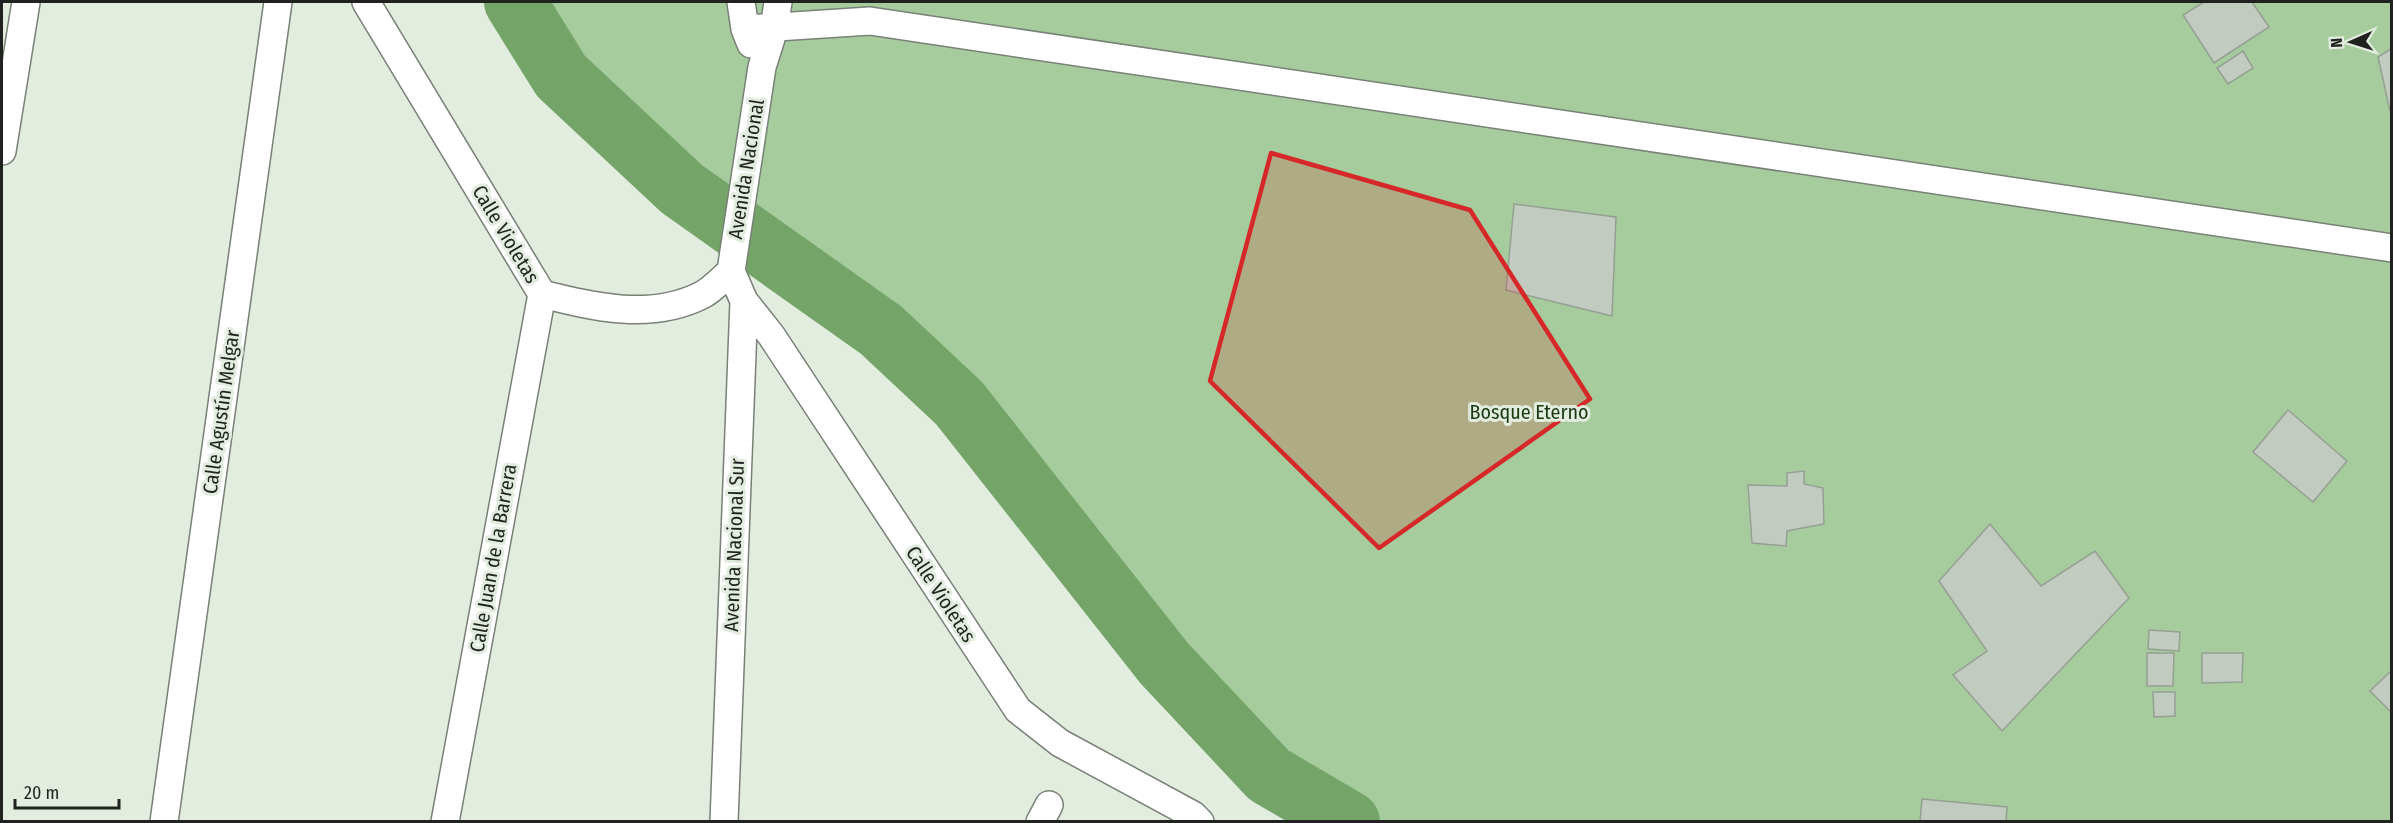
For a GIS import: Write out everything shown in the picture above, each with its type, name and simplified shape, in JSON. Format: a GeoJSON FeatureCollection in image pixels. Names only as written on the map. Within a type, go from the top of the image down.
{"type":"FeatureCollection","features":[{"type":"Feature","properties":{"kind":"street"},"geometry":{"type":"LineString","coordinates":[[2,151],[26,2]]}},
{"type":"Feature","properties":{"kind":"street","name":"Calle Agustín Melgar"},"geometry":{"type":"LineString","coordinates":[[164,822],[278,2]]}},
{"type":"Feature","properties":{"kind":"street","name":"Calle Violetas"},"geometry":{"type":"LineString","coordinates":[[366,2],[542,294],[600,308],[658,310],[703,295],[731,272]]}},
{"type":"Feature","properties":{"kind":"street"},"geometry":{"type":"LineString","coordinates":[[741,2],[745,29],[762,67]]}},
{"type":"Feature","properties":{"kind":"street","name":"Avenida Nacional"},"geometry":{"type":"LineString","coordinates":[[731,272],[762,67],[774,29],[778,2]]}},
{"type":"Feature","properties":{"kind":"street"},"geometry":{"type":"LineString","coordinates":[[745,29],[774,29],[870,21],[2391,248]]}},
{"type":"Feature","properties":{"kind":"street","name":"Avenida Nacional Sur"},"geometry":{"type":"LineString","coordinates":[[724,822],[744,301],[731,272]]}},
{"type":"Feature","properties":{"kind":"street","name":"Calle Juan de la Barrera"},"geometry":{"type":"LineString","coordinates":[[445,822],[542,294]]}},
{"type":"Feature","properties":{"kind":"street","name":"Calle Violetas"},"geometry":{"type":"LineString","coordinates":[[744,301],[771,335],[1018,710],[1060,743],[1193,815],[1200,822]]}},
{"type":"Feature","properties":{"kind":"highlighted area"},"geometry":{"type":"Polygon","coordinates":[[[1271,153],[1470,210],[1590,399],[1379,548],[1210,381],[1271,153]]]}},
{"type":"Feature","properties":{"kind":"green space","name":"Bosque Eterno"},"geometry":{"type":"Polygon","coordinates":[[[515,2],[2391,2],[2391,821],[1349,821],[1269,775],[1164,663],[959,403],[881,330],[682,189],[561,76],[515,2]]]}},
{"type":"Feature","properties":{"kind":"building"},"geometry":{"type":"Polygon","coordinates":[[[2204,2],[2252,2],[2269,27],[2214,63],[2183,15],[2204,2]]]}},
{"type":"Feature","properties":{"kind":"building"},"geometry":{"type":"Polygon","coordinates":[[[2392,48],[2392,111],[2390,111],[2378,57],[2392,48]]]}},
{"type":"Feature","properties":{"kind":"building"},"geometry":{"type":"Polygon","coordinates":[[[2243,51],[2253,68],[2228,84],[2217,68],[2243,51]]]}},
{"type":"Feature","properties":{"kind":"building"},"geometry":{"type":"Polygon","coordinates":[[[1514,204],[1616,217],[1612,316],[1506,290],[1514,204]]]}},
{"type":"Feature","properties":{"kind":"building"},"geometry":{"type":"Polygon","coordinates":[[[2288,410],[2347,461],[2313,502],[2253,452],[2288,410]]]}},
{"type":"Feature","properties":{"kind":"building"},"geometry":{"type":"Polygon","coordinates":[[[1804,471],[1804,484],[1823,488],[1824,524],[1787,531],[1786,546],[1752,543],[1748,485],[1787,486],[1787,473],[1804,471]]]}},
{"type":"Feature","properties":{"kind":"building"},"geometry":{"type":"Polygon","coordinates":[[[1990,524],[2041,586],[2095,551],[2129,598],[2002,731],[1953,675],[1987,651],[1939,581],[1990,524]]]}},
{"type":"Feature","properties":{"kind":"building"},"geometry":{"type":"Polygon","coordinates":[[[2149,630],[2180,632],[2179,651],[2148,649],[2149,630]]]}},
{"type":"Feature","properties":{"kind":"building"},"geometry":{"type":"Polygon","coordinates":[[[2147,653],[2174,653],[2173,686],[2147,686],[2147,653]]]}},
{"type":"Feature","properties":{"kind":"building"},"geometry":{"type":"Polygon","coordinates":[[[2202,653],[2243,653],[2242,682],[2202,683],[2202,653]]]}},
{"type":"Feature","properties":{"kind":"building"},"geometry":{"type":"Polygon","coordinates":[[[2392,670],[2392,713],[2370,691],[2392,670]]]}},
{"type":"Feature","properties":{"kind":"building"},"geometry":{"type":"Polygon","coordinates":[[[2153,692],[2175,692],[2175,716],[2154,717],[2153,692]]]}},
{"type":"Feature","properties":{"kind":"building"},"geometry":{"type":"Polygon","coordinates":[[[1922,799],[2007,807],[2006,822],[1920,822],[1922,799]]]}},
{"type":"Feature","properties":{"kind":"waterway"},"geometry":{"type":"LineString","coordinates":[[515,2],[561,76],[682,189],[881,330],[959,403],[1164,663],[1269,775],[1349,822]]}}]}
